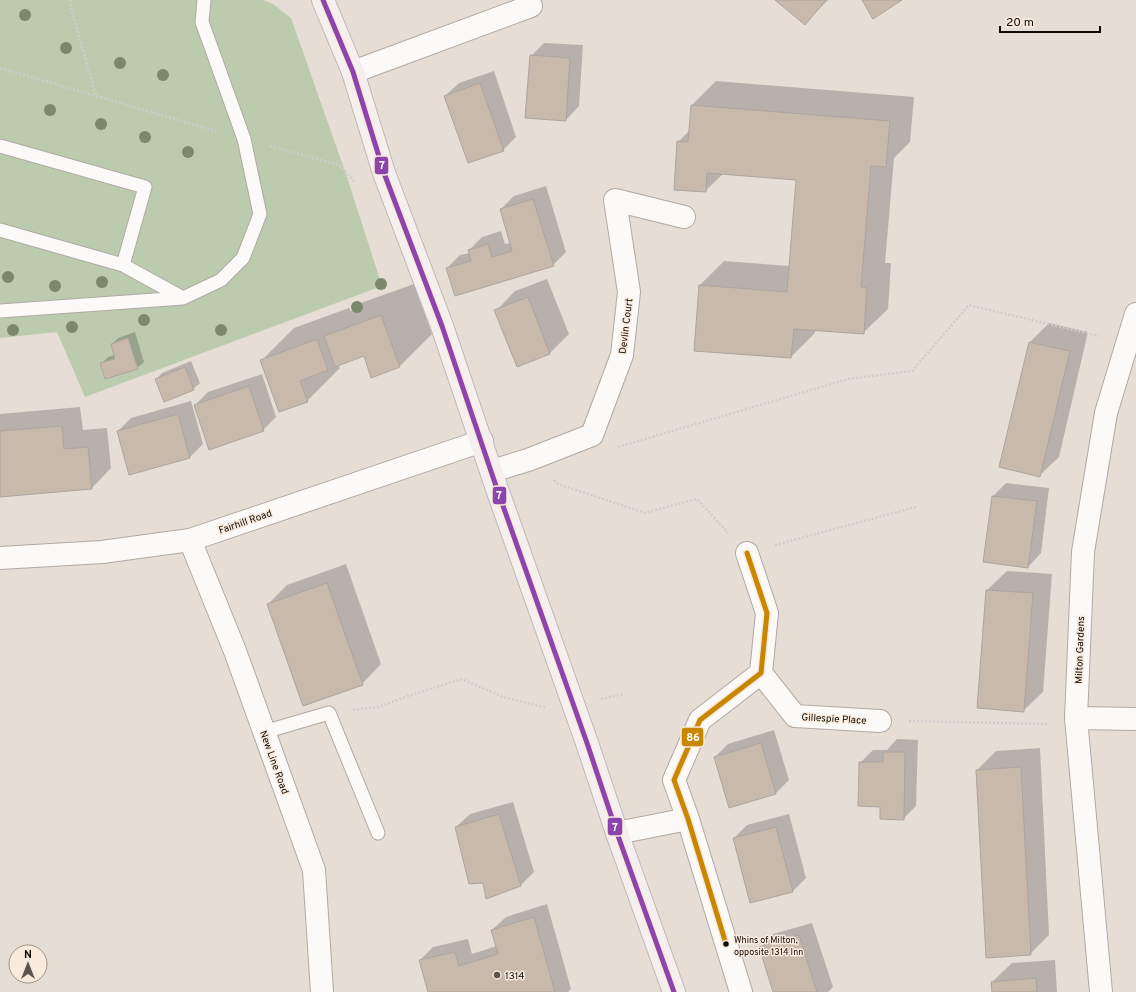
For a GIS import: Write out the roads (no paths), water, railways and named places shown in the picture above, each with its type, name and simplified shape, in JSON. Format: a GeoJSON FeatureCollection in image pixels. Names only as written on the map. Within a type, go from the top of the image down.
{"type":"FeatureCollection","features":[{"type":"Feature","properties":{"kind":"main road"},"geometry":{"type":"LineString","coordinates":[[324,0],[353,72],[384,173],[442,326],[617,833],[674,992]]}},
{"type":"Feature","properties":{"kind":"street"},"geometry":{"type":"LineString","coordinates":[[353,72],[531,6]]}},
{"type":"Feature","properties":{"kind":"street","name":"Devlin Court"},"geometry":{"type":"LineString","coordinates":[[492,471],[528,460],[592,435],[622,355],[629,292],[616,200],[684,217]]}},
{"type":"Feature","properties":{"kind":"street","name":"Milton Gardens"},"geometry":{"type":"LineString","coordinates":[[1101,992],[1077,721],[1083,552],[1106,413],[1136,314]]}},
{"type":"Feature","properties":{"kind":"street","name":"Fairhill Road"},"geometry":{"type":"LineString","coordinates":[[0,558],[102,552],[190,540],[482,441]]}},
{"type":"Feature","properties":{"kind":"street","name":"New Line Road"},"geometry":{"type":"LineString","coordinates":[[190,540],[235,651],[314,870],[322,992]]}},
{"type":"Feature","properties":{"kind":"street"},"geometry":{"type":"LineString","coordinates":[[741,992],[688,819],[674,780],[700,720],[760,673],[767,613],[747,553]]}},
{"type":"Feature","properties":{"kind":"street","name":"Gillespie Place"},"geometry":{"type":"LineString","coordinates":[[760,673],[795,716],[880,721]]}},
{"type":"Feature","properties":{"kind":"street"},"geometry":{"type":"LineString","coordinates":[[1077,721],[1136,719]]}},
{"type":"Feature","properties":{"kind":"street"},"geometry":{"type":"LineString","coordinates":[[617,833],[688,819]]}},
{"type":"Feature","properties":{"kind":"lane"},"geometry":{"type":"LineString","coordinates":[[0,311],[183,298],[221,280],[243,258],[260,214],[244,139],[202,22],[204,0]]}},
{"type":"Feature","properties":{"kind":"lane"},"geometry":{"type":"LineString","coordinates":[[0,146],[145,187],[123,265]]}},
{"type":"Feature","properties":{"kind":"lane"},"geometry":{"type":"LineString","coordinates":[[0,230],[123,265],[183,298]]}},
{"type":"Feature","properties":{"kind":"lane"},"geometry":{"type":"LineString","coordinates":[[264,732],[329,714],[378,833]]}},
{"type":"Feature","properties":{"kind":"place","name":"Whins of Milton, opposite 1314 Inn"},"geometry":{"type":"Point","coordinates":[726,944]}},
{"type":"Feature","properties":{"kind":"place","name":"1314"},"geometry":{"type":"Point","coordinates":[497,975]}}]}
